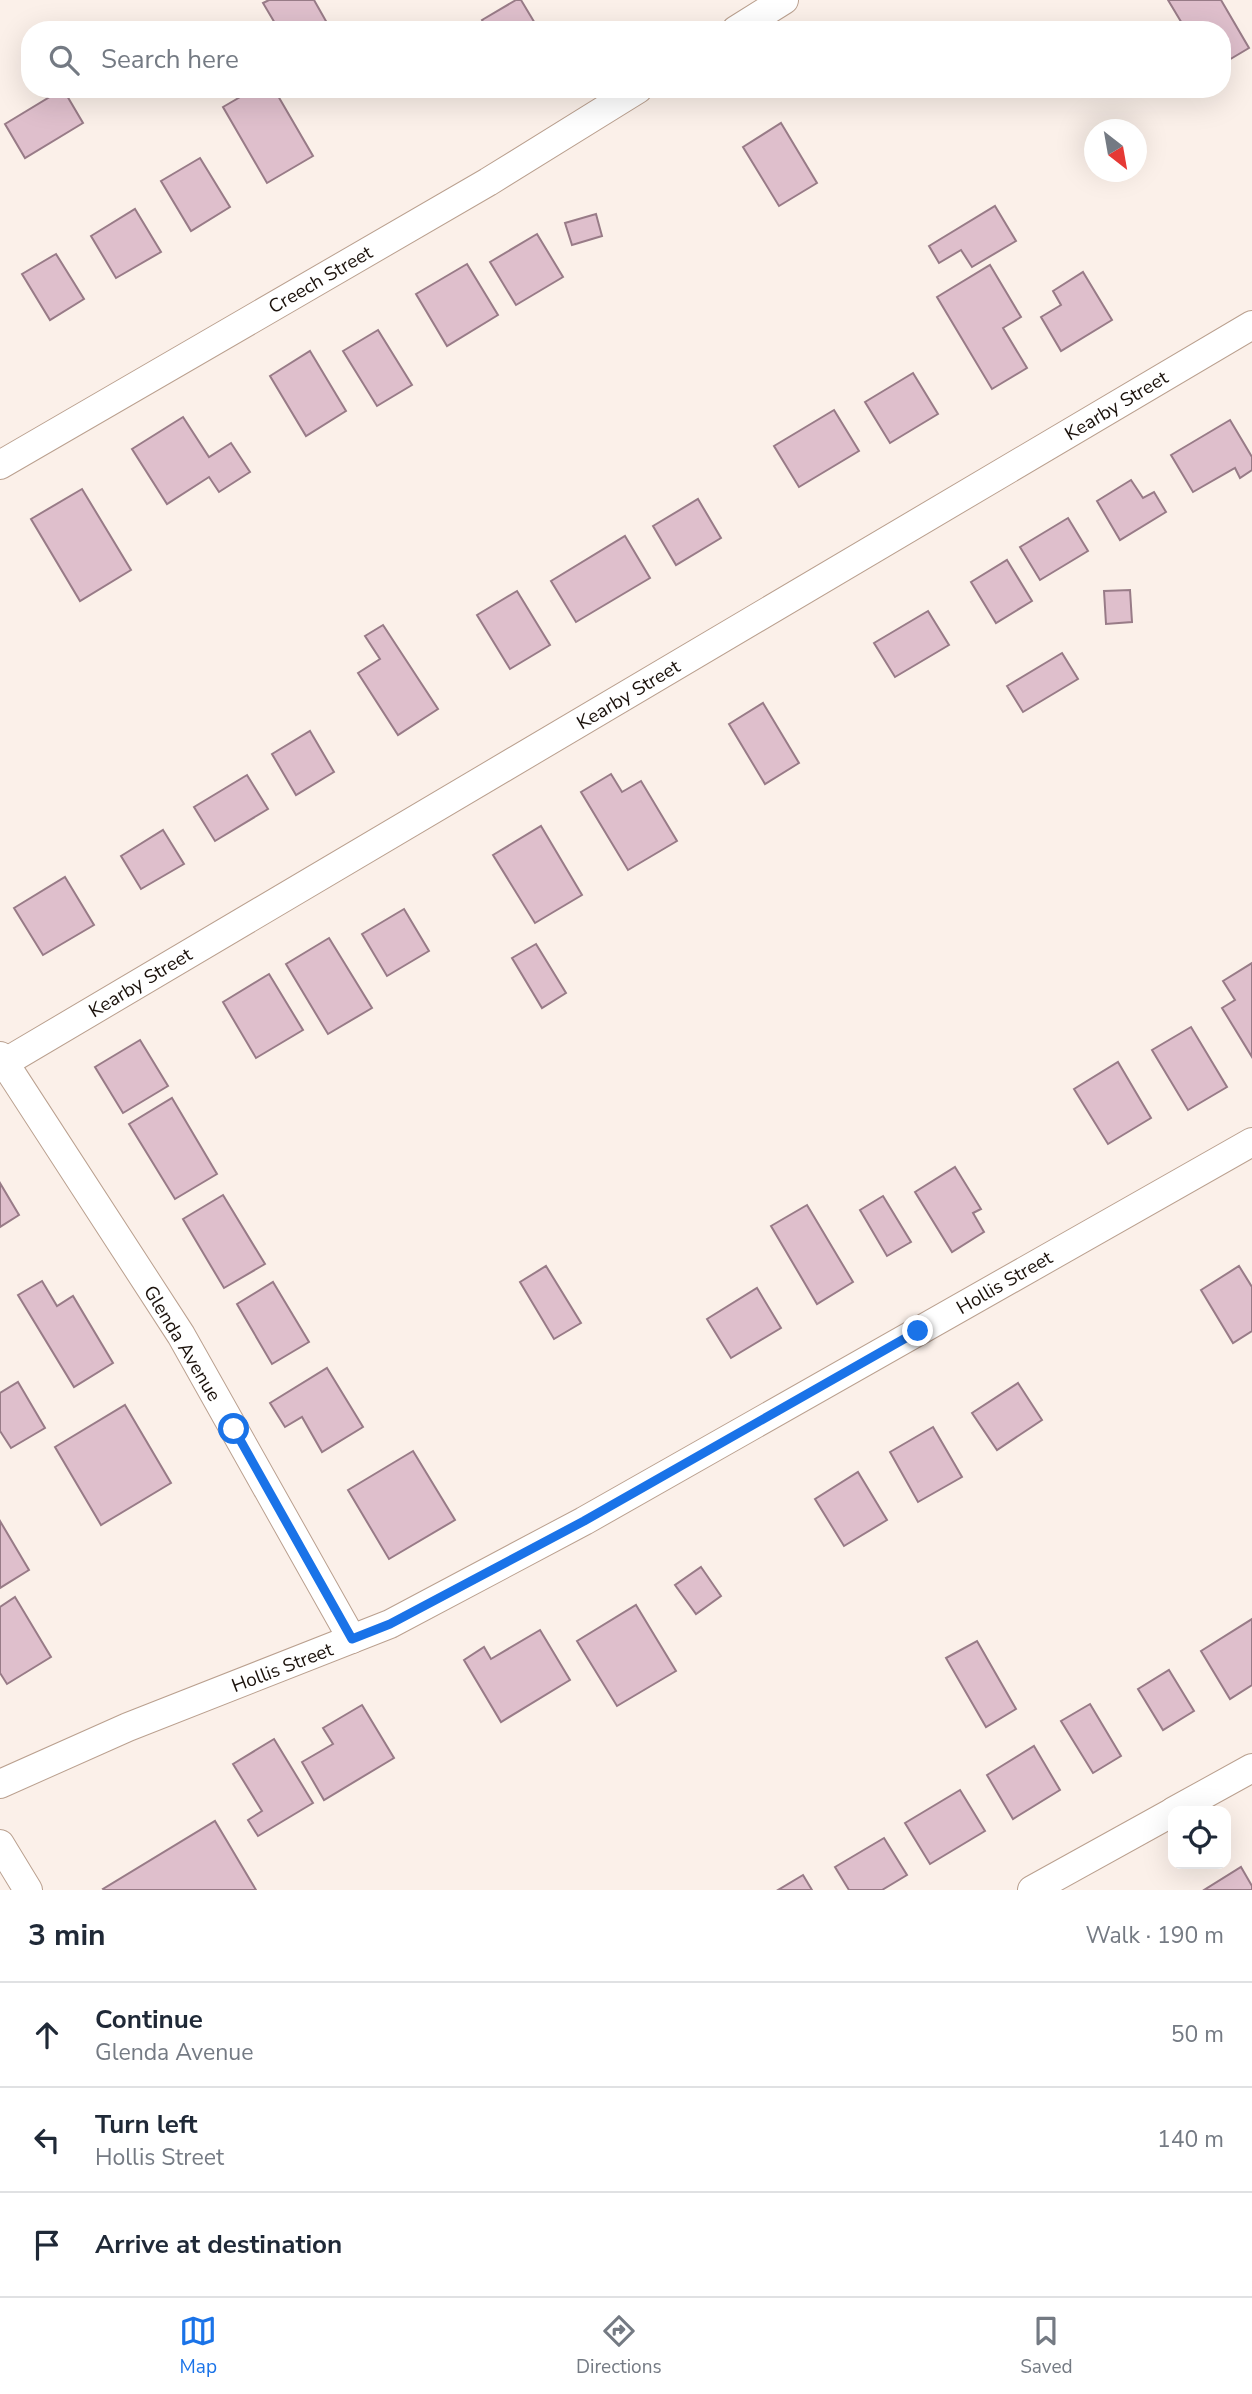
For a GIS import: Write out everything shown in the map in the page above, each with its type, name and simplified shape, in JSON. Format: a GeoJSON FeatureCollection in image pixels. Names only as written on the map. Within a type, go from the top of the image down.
{"type":"FeatureCollection","features":[{"type":"Feature","properties":{"kind":"street"},"geometry":{"type":"LineString","coordinates":[[750,21],[784,0]]}},
{"type":"Feature","properties":{"kind":"street","name":"Creech Street"},"geometry":{"type":"LineString","coordinates":[[0,465],[488,181],[623,98]]}},
{"type":"Feature","properties":{"kind":"street","name":"Kearby Street"},"geometry":{"type":"LineString","coordinates":[[2,1059],[1252,325]]}},
{"type":"Feature","properties":{"kind":"street","name":"Glenda Avenue"},"geometry":{"type":"LineString","coordinates":[[2,1059],[181,1335],[352,1639]]}},
{"type":"Feature","properties":{"kind":"street","name":"Hollis Street"},"geometry":{"type":"LineString","coordinates":[[0,1784],[128,1727],[390,1624],[584,1521],[1252,1142]]}},
{"type":"Feature","properties":{"kind":"street"},"geometry":{"type":"LineString","coordinates":[[1185,1806],[1252,1768]]}},
{"type":"Feature","properties":{"kind":"street"},"geometry":{"type":"LineString","coordinates":[[1032,1890],[1168,1815]]}},
{"type":"Feature","properties":{"kind":"street"},"geometry":{"type":"LineString","coordinates":[[0,1844],[28,1890]]}},
{"type":"Feature","properties":{"kind":"building"},"geometry":{"type":"Polygon","coordinates":[[[269,0],[314,0],[326,21],[274,21],[263,3],[269,0]]]}},
{"type":"Feature","properties":{"kind":"building"},"geometry":{"type":"Polygon","coordinates":[[[516,0],[521,0],[534,21],[483,21],[516,0]]]}},
{"type":"Feature","properties":{"kind":"building"},"geometry":{"type":"Polygon","coordinates":[[[1168,0],[1221,0],[1249,48],[1231,59],[1231,21],[1181,21],[1168,0]]]}},
{"type":"Feature","properties":{"kind":"building"},"geometry":{"type":"Polygon","coordinates":[[[48,98],[68,98],[83,123],[25,158],[5,124],[48,98]]]}},
{"type":"Feature","properties":{"kind":"building"},"geometry":{"type":"Polygon","coordinates":[[[238,98],[279,98],[313,156],[267,183],[223,107],[238,98]]]}},
{"type":"Feature","properties":{"kind":"building"},"geometry":{"type":"Polygon","coordinates":[[[781,123],[817,183],[779,206],[743,147],[781,123]]]}},
{"type":"Feature","properties":{"kind":"building"},"geometry":{"type":"Polygon","coordinates":[[[200,158],[230,207],[191,231],[161,181],[200,158]]]}},
{"type":"Feature","properties":{"kind":"building"},"geometry":{"type":"Polygon","coordinates":[[[995,206],[1016,241],[972,267],[961,250],[939,263],[929,246],[995,206]]]}},
{"type":"Feature","properties":{"kind":"building"},"geometry":{"type":"Polygon","coordinates":[[[135,209],[161,252],[116,278],[91,236],[135,209]]]}},
{"type":"Feature","properties":{"kind":"building"},"geometry":{"type":"Polygon","coordinates":[[[596,214],[602,236],[572,245],[565,223],[596,214]]]}},
{"type":"Feature","properties":{"kind":"building"},"geometry":{"type":"Polygon","coordinates":[[[537,234],[563,277],[516,305],[490,262],[537,234]]]}},
{"type":"Feature","properties":{"kind":"building"},"geometry":{"type":"Polygon","coordinates":[[[56,254],[84,299],[50,320],[22,274],[56,254]]]}},
{"type":"Feature","properties":{"kind":"building"},"geometry":{"type":"Polygon","coordinates":[[[467,264],[498,315],[447,346],[416,294],[467,264]]]}},
{"type":"Feature","properties":{"kind":"building"},"geometry":{"type":"Polygon","coordinates":[[[990,265],[1021,317],[1003,328],[1027,368],[992,389],[937,297],[990,265]]]}},
{"type":"Feature","properties":{"kind":"building"},"geometry":{"type":"Polygon","coordinates":[[[1083,272],[1112,320],[1061,351],[1041,317],[1061,305],[1053,291],[1083,272]]]}},
{"type":"Feature","properties":{"kind":"building"},"geometry":{"type":"Polygon","coordinates":[[[378,330],[412,385],[377,406],[343,351],[378,330]]]}},
{"type":"Feature","properties":{"kind":"building"},"geometry":{"type":"Polygon","coordinates":[[[310,351],[346,411],[306,436],[270,376],[310,351]]]}},
{"type":"Feature","properties":{"kind":"building"},"geometry":{"type":"Polygon","coordinates":[[[913,373],[938,414],[890,443],[865,402],[913,373]]]}},
{"type":"Feature","properties":{"kind":"building"},"geometry":{"type":"Polygon","coordinates":[[[834,410],[859,451],[799,487],[774,446],[834,410]]]}},
{"type":"Feature","properties":{"kind":"building"},"geometry":{"type":"Polygon","coordinates":[[[183,417],[209,457],[231,443],[250,472],[219,492],[209,477],[167,504],[132,449],[183,417]]]}},
{"type":"Feature","properties":{"kind":"building"},"geometry":{"type":"Polygon","coordinates":[[[1230,420],[1252,457],[1252,470],[1240,478],[1235,468],[1193,492],[1171,455],[1230,420]]]}},
{"type":"Feature","properties":{"kind":"building"},"geometry":{"type":"Polygon","coordinates":[[[1131,480],[1143,498],[1154,492],[1166,512],[1120,540],[1097,501],[1131,480]]]}},
{"type":"Feature","properties":{"kind":"building"},"geometry":{"type":"Polygon","coordinates":[[[82,489],[131,570],[80,601],[31,519],[82,489]]]}},
{"type":"Feature","properties":{"kind":"building"},"geometry":{"type":"Polygon","coordinates":[[[698,499],[721,538],[676,565],[653,526],[698,499]]]}},
{"type":"Feature","properties":{"kind":"building"},"geometry":{"type":"Polygon","coordinates":[[[1068,518],[1088,551],[1040,580],[1020,547],[1068,518]]]}},
{"type":"Feature","properties":{"kind":"building"},"geometry":{"type":"Polygon","coordinates":[[[625,536],[650,578],[576,622],[551,581],[625,536]]]}},
{"type":"Feature","properties":{"kind":"building"},"geometry":{"type":"Polygon","coordinates":[[[1007,560],[1032,601],[996,623],[971,582],[1007,560]]]}},
{"type":"Feature","properties":{"kind":"building"},"geometry":{"type":"Polygon","coordinates":[[[1130,590],[1132,622],[1106,624],[1104,591],[1130,590]]]}},
{"type":"Feature","properties":{"kind":"building"},"geometry":{"type":"Polygon","coordinates":[[[517,591],[550,645],[510,669],[477,615],[517,591]]]}},
{"type":"Feature","properties":{"kind":"building"},"geometry":{"type":"Polygon","coordinates":[[[928,611],[949,645],[895,677],[874,643],[928,611]]]}},
{"type":"Feature","properties":{"kind":"building"},"geometry":{"type":"Polygon","coordinates":[[[383,625],[438,709],[398,735],[358,673],[380,659],[365,636],[383,625]]]}},
{"type":"Feature","properties":{"kind":"building"},"geometry":{"type":"Polygon","coordinates":[[[1062,653],[1078,679],[1023,712],[1007,686],[1062,653]]]}},
{"type":"Feature","properties":{"kind":"building"},"geometry":{"type":"Polygon","coordinates":[[[763,703],[799,763],[765,784],[729,724],[763,703]]]}},
{"type":"Feature","properties":{"kind":"building"},"geometry":{"type":"Polygon","coordinates":[[[310,731],[334,772],[296,795],[272,754],[310,731]]]}},
{"type":"Feature","properties":{"kind":"building"},"geometry":{"type":"Polygon","coordinates":[[[611,774],[622,792],[641,781],[677,841],[628,870],[581,792],[611,774]]]}},
{"type":"Feature","properties":{"kind":"building"},"geometry":{"type":"Polygon","coordinates":[[[247,775],[268,809],[215,841],[194,807],[247,775]]]}},
{"type":"Feature","properties":{"kind":"building"},"geometry":{"type":"Polygon","coordinates":[[[541,826],[582,895],[535,923],[493,855],[541,826]]]}},
{"type":"Feature","properties":{"kind":"building"},"geometry":{"type":"Polygon","coordinates":[[[163,830],[184,864],[141,889],[121,856],[163,830]]]}},
{"type":"Feature","properties":{"kind":"building"},"geometry":{"type":"Polygon","coordinates":[[[65,877],[94,925],[43,955],[14,908],[65,877]]]}},
{"type":"Feature","properties":{"kind":"building"},"geometry":{"type":"Polygon","coordinates":[[[404,909],[429,951],[387,976],[362,934],[404,909]]]}},
{"type":"Feature","properties":{"kind":"building"},"geometry":{"type":"Polygon","coordinates":[[[329,938],[372,1008],[328,1034],[286,964],[329,938]]]}},
{"type":"Feature","properties":{"kind":"building"},"geometry":{"type":"Polygon","coordinates":[[[536,944],[566,993],[542,1008],[512,958],[536,944]]]}},
{"type":"Feature","properties":{"kind":"building"},"geometry":{"type":"Polygon","coordinates":[[[1252,963],[1252,1057],[1222,1008],[1235,1000],[1223,981],[1252,963]]]}},
{"type":"Feature","properties":{"kind":"building"},"geometry":{"type":"Polygon","coordinates":[[[269,974],[303,1030],[256,1058],[223,1002],[269,974]]]}},
{"type":"Feature","properties":{"kind":"building"},"geometry":{"type":"Polygon","coordinates":[[[1191,1027],[1227,1087],[1188,1110],[1152,1050],[1191,1027]]]}},
{"type":"Feature","properties":{"kind":"building"},"geometry":{"type":"Polygon","coordinates":[[[140,1040],[168,1086],[123,1113],[95,1067],[140,1040]]]}},
{"type":"Feature","properties":{"kind":"building"},"geometry":{"type":"Polygon","coordinates":[[[1118,1062],[1151,1118],[1108,1144],[1074,1089],[1118,1062]]]}},
{"type":"Feature","properties":{"kind":"building"},"geometry":{"type":"Polygon","coordinates":[[[172,1098],[217,1174],[175,1199],[129,1124],[172,1098]]]}},
{"type":"Feature","properties":{"kind":"building"},"geometry":{"type":"Polygon","coordinates":[[[955,1167],[981,1209],[973,1213],[984,1232],[952,1252],[915,1192],[955,1167]]]}},
{"type":"Feature","properties":{"kind":"building"},"geometry":{"type":"Polygon","coordinates":[[[0,1183],[19,1215],[0,1227],[0,1183]]]}},
{"type":"Feature","properties":{"kind":"building"},"geometry":{"type":"Polygon","coordinates":[[[223,1195],[265,1264],[224,1288],[183,1219],[223,1195]]]}},
{"type":"Feature","properties":{"kind":"building"},"geometry":{"type":"Polygon","coordinates":[[[883,1196],[911,1242],[887,1256],[860,1210],[883,1196]]]}},
{"type":"Feature","properties":{"kind":"building"},"geometry":{"type":"Polygon","coordinates":[[[807,1205],[853,1282],[817,1304],[771,1226],[807,1205]]]}},
{"type":"Feature","properties":{"kind":"building"},"geometry":{"type":"Polygon","coordinates":[[[546,1266],[581,1323],[554,1339],[520,1282],[546,1266]]]}},
{"type":"Feature","properties":{"kind":"building"},"geometry":{"type":"Polygon","coordinates":[[[1239,1266],[1252,1287],[1252,1331],[1233,1343],[1201,1290],[1239,1266]]]}},
{"type":"Feature","properties":{"kind":"building"},"geometry":{"type":"Polygon","coordinates":[[[42,1281],[57,1306],[73,1296],[113,1363],[74,1387],[18,1295],[42,1281]]]}},
{"type":"Feature","properties":{"kind":"building"},"geometry":{"type":"Polygon","coordinates":[[[273,1282],[309,1342],[272,1364],[237,1304],[273,1282]]]}},
{"type":"Feature","properties":{"kind":"building"},"geometry":{"type":"Polygon","coordinates":[[[757,1288],[781,1328],[731,1358],[707,1319],[757,1288]]]}},
{"type":"Feature","properties":{"kind":"building"},"geometry":{"type":"Polygon","coordinates":[[[327,1368],[363,1427],[322,1452],[302,1417],[285,1427],[270,1403],[327,1368]]]}},
{"type":"Feature","properties":{"kind":"building"},"geometry":{"type":"Polygon","coordinates":[[[18,1382],[45,1428],[11,1448],[0,1431],[0,1393],[18,1382]]]}},
{"type":"Feature","properties":{"kind":"building"},"geometry":{"type":"Polygon","coordinates":[[[1018,1383],[1042,1420],[997,1450],[972,1413],[1018,1383]]]}},
{"type":"Feature","properties":{"kind":"building"},"geometry":{"type":"Polygon","coordinates":[[[125,1405],[171,1483],[101,1525],[55,1447],[125,1405]]]}},
{"type":"Feature","properties":{"kind":"building"},"geometry":{"type":"Polygon","coordinates":[[[933,1427],[962,1477],[918,1502],[890,1452],[933,1427]]]}},
{"type":"Feature","properties":{"kind":"building"},"geometry":{"type":"Polygon","coordinates":[[[413,1451],[455,1520],[389,1559],[348,1490],[413,1451]]]}},
{"type":"Feature","properties":{"kind":"building"},"geometry":{"type":"Polygon","coordinates":[[[858,1472],[887,1520],[844,1546],[815,1499],[858,1472]]]}},
{"type":"Feature","properties":{"kind":"building"},"geometry":{"type":"Polygon","coordinates":[[[0,1521],[29,1570],[0,1588],[0,1521]]]}},
{"type":"Feature","properties":{"kind":"building"},"geometry":{"type":"Polygon","coordinates":[[[701,1567],[721,1596],[696,1614],[675,1585],[701,1567]]]}},
{"type":"Feature","properties":{"kind":"building"},"geometry":{"type":"Polygon","coordinates":[[[15,1597],[51,1657],[7,1684],[0,1673],[0,1607],[15,1597]]]}},
{"type":"Feature","properties":{"kind":"building"},"geometry":{"type":"Polygon","coordinates":[[[636,1605],[676,1671],[617,1706],[577,1641],[636,1605]]]}},
{"type":"Feature","properties":{"kind":"building"},"geometry":{"type":"Polygon","coordinates":[[[1252,1619],[1252,1685],[1230,1699],[1201,1651],[1252,1619]]]}},
{"type":"Feature","properties":{"kind":"building"},"geometry":{"type":"Polygon","coordinates":[[[540,1630],[570,1680],[501,1722],[464,1660],[484,1647],[491,1659],[540,1630]]]}},
{"type":"Feature","properties":{"kind":"building"},"geometry":{"type":"Polygon","coordinates":[[[977,1641],[1016,1709],[986,1727],[946,1658],[977,1641]]]}},
{"type":"Feature","properties":{"kind":"building"},"geometry":{"type":"Polygon","coordinates":[[[1169,1670],[1194,1711],[1163,1730],[1138,1689],[1169,1670]]]}},
{"type":"Feature","properties":{"kind":"building"},"geometry":{"type":"Polygon","coordinates":[[[1090,1704],[1121,1756],[1093,1773],[1061,1721],[1090,1704]]]}},
{"type":"Feature","properties":{"kind":"building"},"geometry":{"type":"Polygon","coordinates":[[[362,1705],[394,1758],[324,1800],[302,1762],[333,1744],[323,1728],[362,1705]]]}},
{"type":"Feature","properties":{"kind":"building"},"geometry":{"type":"Polygon","coordinates":[[[274,1739],[313,1803],[258,1836],[248,1820],[262,1811],[233,1764],[274,1739]]]}},
{"type":"Feature","properties":{"kind":"building"},"geometry":{"type":"Polygon","coordinates":[[[1034,1746],[1060,1790],[1013,1819],[987,1775],[1034,1746]]]}},
{"type":"Feature","properties":{"kind":"building"},"geometry":{"type":"Polygon","coordinates":[[[960,1790],[985,1831],[930,1864],[905,1823],[960,1790]]]}},
{"type":"Feature","properties":{"kind":"building"},"geometry":{"type":"Polygon","coordinates":[[[215,1821],[256,1890],[103,1889],[215,1821]]]}},
{"type":"Feature","properties":{"kind":"building"},"geometry":{"type":"Polygon","coordinates":[[[884,1838],[907,1875],[882,1890],[849,1890],[835,1867],[884,1838]]]}},
{"type":"Feature","properties":{"kind":"building"},"geometry":{"type":"Polygon","coordinates":[[[1241,1867],[1252,1890],[1204,1890],[1241,1867]]]}},
{"type":"Feature","properties":{"kind":"building"},"geometry":{"type":"Polygon","coordinates":[[[803,1875],[812,1890],[778,1890],[803,1875]]]}},
{"type":"Feature","properties":{"kind":"route"},"geometry":{"type":"LineString","coordinates":[[234,1429],[352,1639],[390,1624],[584,1521],[918,1331]]}}]}
